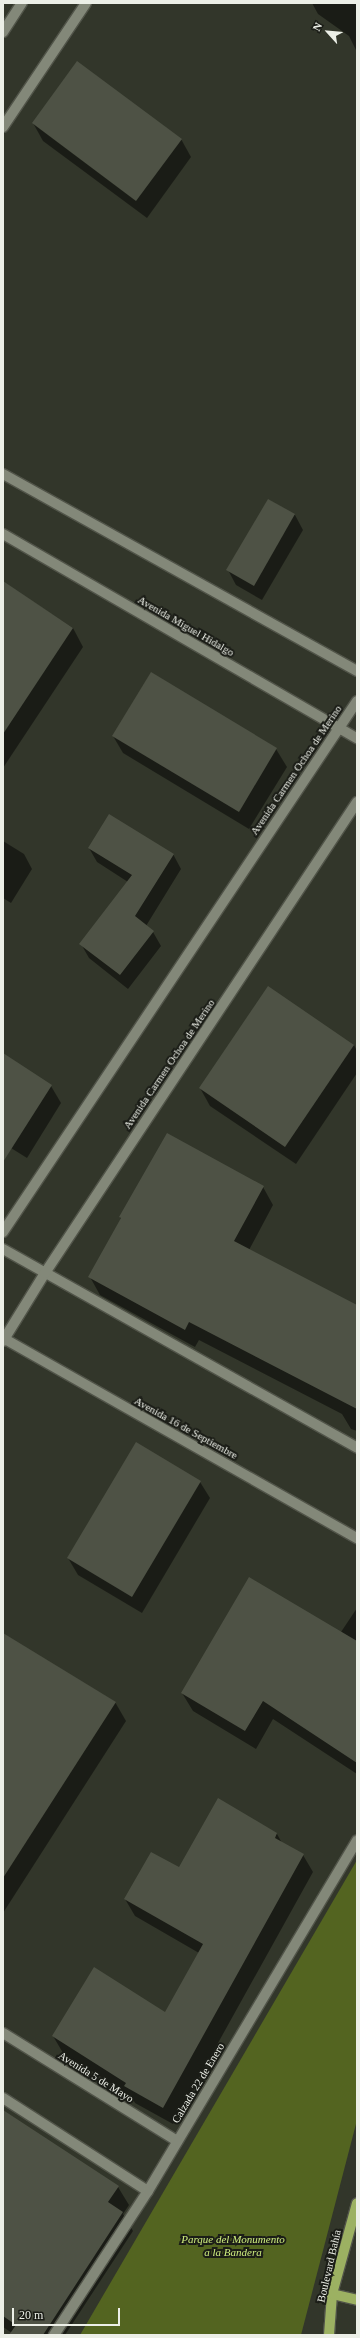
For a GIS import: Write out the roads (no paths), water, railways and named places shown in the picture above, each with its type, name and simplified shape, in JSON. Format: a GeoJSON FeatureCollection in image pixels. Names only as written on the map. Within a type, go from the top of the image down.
{"type":"FeatureCollection","features":[{"type":"Feature","properties":{"kind":"main road","name":"Boulevard Bahía"},"geometry":{"type":"LineString","coordinates":[[329,2335],[332,2294],[357,2202]]}},
{"type":"Feature","properties":{"kind":"main road"},"geometry":{"type":"LineString","coordinates":[[332,2294],[357,2300]]}},
{"type":"Feature","properties":{"kind":"street"},"geometry":{"type":"LineString","coordinates":[[3,32],[22,3]]}},
{"type":"Feature","properties":{"kind":"street"},"geometry":{"type":"LineString","coordinates":[[3,127],[86,3]]}},
{"type":"Feature","properties":{"kind":"street"},"geometry":{"type":"LineString","coordinates":[[3,474],[357,671]]}},
{"type":"Feature","properties":{"kind":"street","name":"Avenida Miguel Hidalgo"},"geometry":{"type":"LineString","coordinates":[[3,534],[338,729],[357,738]]}},
{"type":"Feature","properties":{"kind":"street","name":"Avenida Carmen Ochoa de Merino"},"geometry":{"type":"LineString","coordinates":[[3,1232],[357,702]]}},
{"type":"Feature","properties":{"kind":"street","name":"Avenida Carmen Ochoa de Merino"},"geometry":{"type":"LineString","coordinates":[[3,1339],[45,1273],[357,802]]}},
{"type":"Feature","properties":{"kind":"street"},"geometry":{"type":"LineString","coordinates":[[3,1249],[357,1448]]}},
{"type":"Feature","properties":{"kind":"street","name":"Avenida 16 de Septiembre"},"geometry":{"type":"LineString","coordinates":[[3,1339],[357,1538]]}},
{"type":"Feature","properties":{"kind":"street","name":"Calzada 22 de Enero"},"geometry":{"type":"LineString","coordinates":[[54,2335],[148,2191],[357,1841]]}},
{"type":"Feature","properties":{"kind":"street","name":"Avenida 5 de Mayo"},"geometry":{"type":"LineString","coordinates":[[3,2033],[177,2141]]}},
{"type":"Feature","properties":{"kind":"street"},"geometry":{"type":"LineString","coordinates":[[3,2098],[148,2191]]}},
{"type":"Feature","properties":{"kind":"park label","name":"Parque del Monumento a la Bandera"},"geometry":{"type":"Point","coordinates":[233,2246]}}]}
